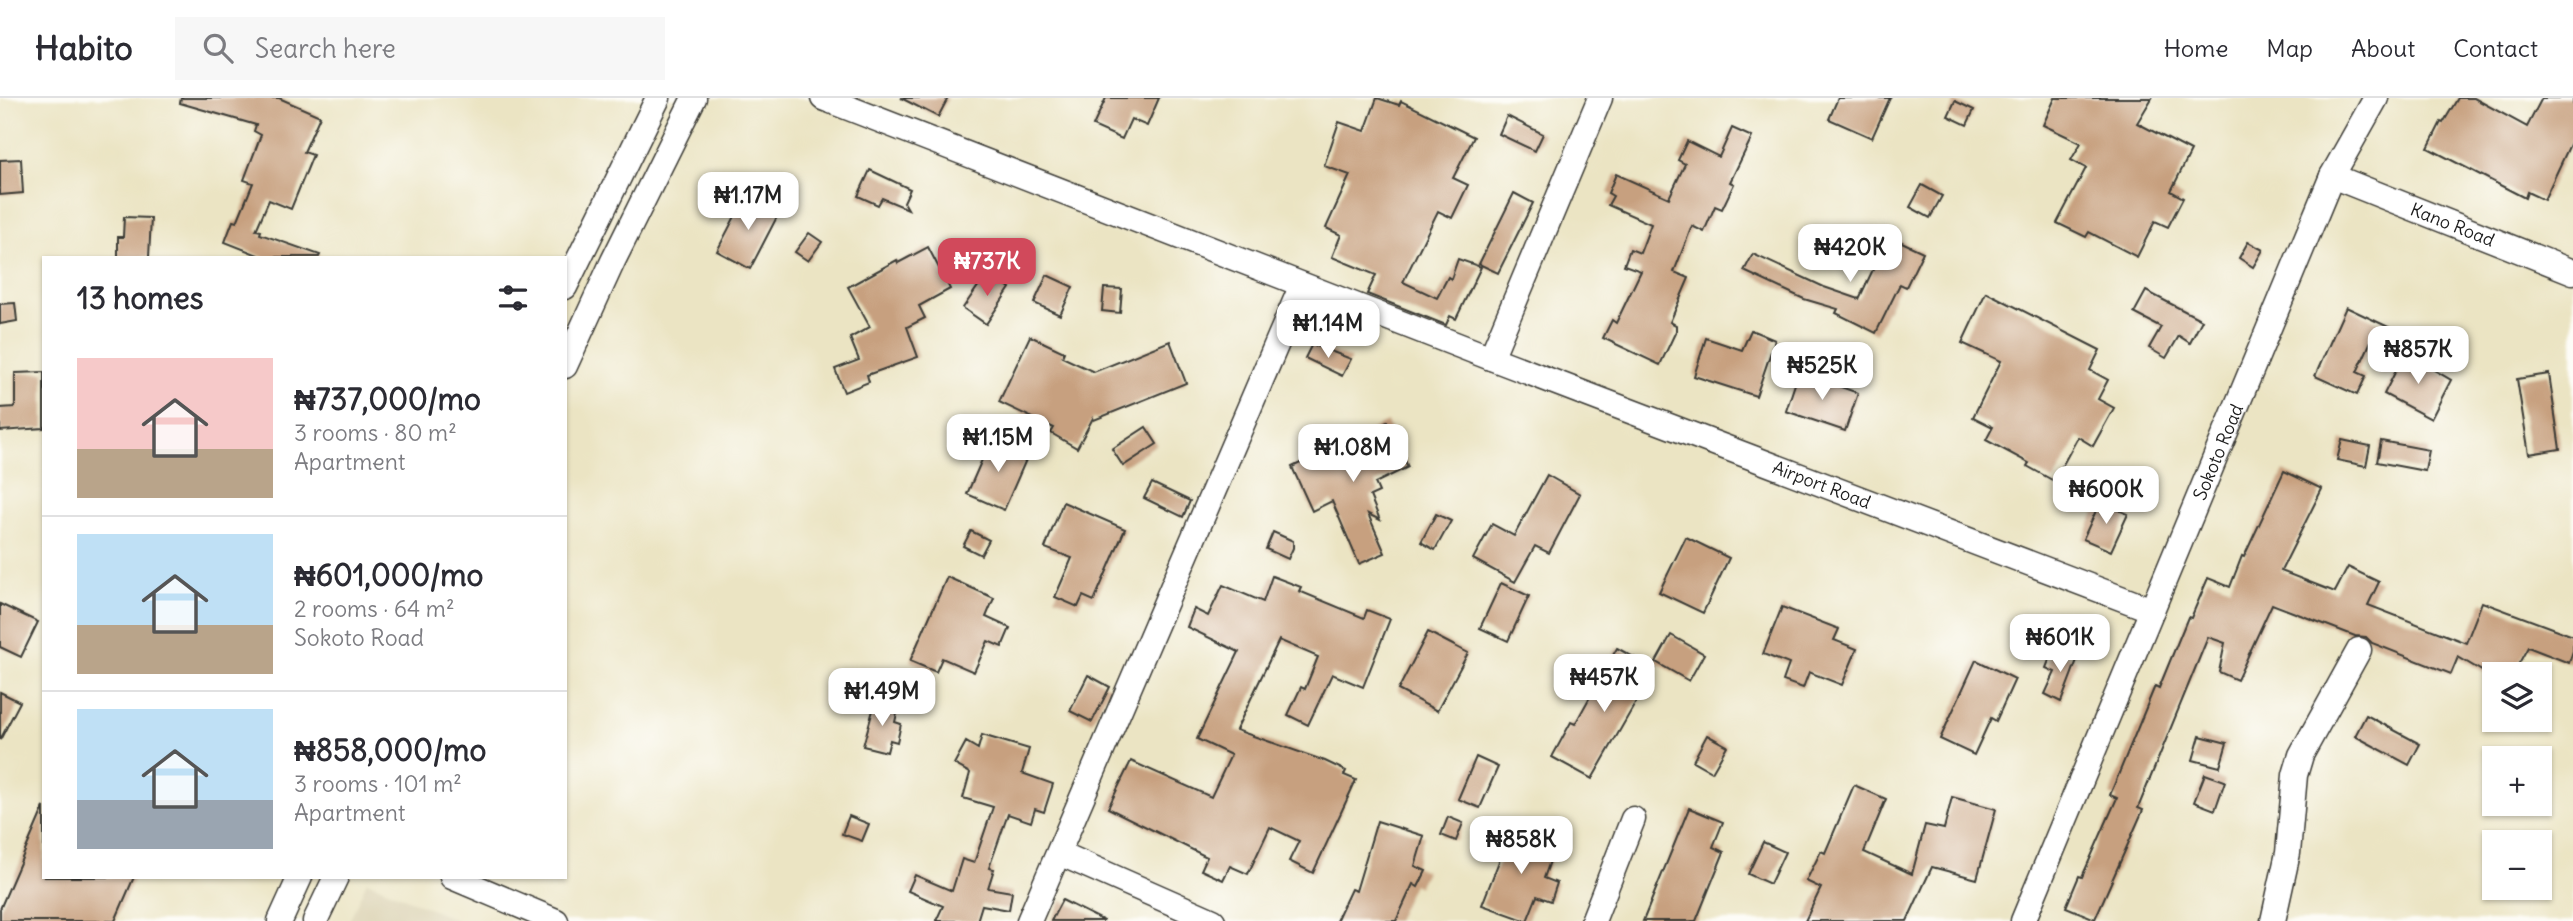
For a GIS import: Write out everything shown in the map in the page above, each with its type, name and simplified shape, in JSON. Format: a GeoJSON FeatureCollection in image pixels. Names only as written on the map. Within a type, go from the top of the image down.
{"type":"FeatureCollection","features":[{"type":"Feature","properties":{"kind":"street"},"geometry":{"type":"LineString","coordinates":[[567,283],[658,98]]}},
{"type":"Feature","properties":{"kind":"street"},"geometry":{"type":"LineString","coordinates":[[567,362],[613,261],[694,98]]}},
{"type":"Feature","properties":{"kind":"street","name":"Airport Road"},"geometry":{"type":"LineString","coordinates":[[823,98],[1491,358],[2152,610]]}},
{"type":"Feature","properties":{"kind":"street"},"geometry":{"type":"LineString","coordinates":[[1491,358],[1600,98]]}},
{"type":"Feature","properties":{"kind":"street","name":"Sokoto Road"},"geometry":{"type":"LineString","coordinates":[[2023,921],[2332,176],[2376,98]]}},
{"type":"Feature","properties":{"kind":"street","name":"Kano Road"},"geometry":{"type":"LineString","coordinates":[[2332,176],[2573,272]]}},
{"type":"Feature","properties":{"kind":"street"},"geometry":{"type":"LineString","coordinates":[[1029,921],[1303,285]]}},
{"type":"Feature","properties":{"kind":"street"},"geometry":{"type":"LineString","coordinates":[[2273,921],[2288,853],[2295,775],[2301,755],[2359,650]]}},
{"type":"Feature","properties":{"kind":"street"},"geometry":{"type":"LineString","coordinates":[[1593,921],[1633,819]]}},
{"type":"Feature","properties":{"kind":"street"},"geometry":{"type":"LineString","coordinates":[[1059,853],[1213,921]]}},
{"type":"Feature","properties":{"kind":"street"},"geometry":{"type":"LineString","coordinates":[[280,921],[299,879]]}},
{"type":"Feature","properties":{"kind":"street"},"geometry":{"type":"LineString","coordinates":[[315,921],[334,879]]}},
{"type":"Feature","properties":{"kind":"street"},"geometry":{"type":"LineString","coordinates":[[457,879],[545,919]]}},
{"type":"Feature","properties":{"kind":"shaded area"},"geometry":{"type":"Polygon","coordinates":[[[367,881],[458,921],[349,921],[367,881]]]}},
{"type":"Feature","properties":{"kind":"building"},"geometry":{"type":"Polygon","coordinates":[[[181,98],[279,98],[320,116],[304,152],[313,155],[291,209],[269,200],[256,230],[261,231],[260,234],[320,256],[260,256],[225,242],[233,221],[237,222],[253,183],[244,180],[261,135],[254,131],[256,125],[180,103],[181,98]]]}},
{"type":"Feature","properties":{"kind":"building"},"geometry":{"type":"Polygon","coordinates":[[[901,98],[948,98],[938,117],[901,98]]]}},
{"type":"Feature","properties":{"kind":"building"},"geometry":{"type":"Polygon","coordinates":[[[1106,98],[1159,98],[1147,126],[1131,119],[1122,139],[1093,126],[1106,98]]]}},
{"type":"Feature","properties":{"kind":"building"},"geometry":{"type":"Polygon","coordinates":[[[1377,98],[1399,105],[1401,101],[1474,137],[1453,178],[1468,185],[1452,218],[1438,211],[1403,282],[1437,298],[1448,277],[1451,279],[1458,259],[1481,267],[1456,319],[1450,316],[1446,325],[1367,294],[1376,275],[1332,257],[1341,235],[1326,228],[1350,175],[1324,166],[1339,122],[1365,131],[1377,98]]]}},
{"type":"Feature","properties":{"kind":"building"},"geometry":{"type":"Polygon","coordinates":[[[1838,98],[1890,98],[1872,138],[1829,119],[1838,98]]]}},
{"type":"Feature","properties":{"kind":"building"},"geometry":{"type":"Polygon","coordinates":[[[2055,98],[2152,98],[2137,123],[2191,151],[2171,191],[2183,198],[2168,227],[2155,221],[2137,257],[2089,232],[2086,237],[2057,223],[2086,168],[2071,160],[2081,143],[2043,125],[2055,98]]]}},
{"type":"Feature","properties":{"kind":"building"},"geometry":{"type":"Polygon","coordinates":[[[2458,98],[2474,98],[2527,127],[2542,98],[2573,98],[2573,138],[2544,200],[2527,192],[2525,198],[2428,148],[2441,122],[2443,123],[2458,98]]]}},
{"type":"Feature","properties":{"kind":"building"},"geometry":{"type":"Polygon","coordinates":[[[1955,101],[1974,110],[1967,125],[1948,116],[1955,101]]]}},
{"type":"Feature","properties":{"kind":"building"},"geometry":{"type":"Polygon","coordinates":[[[1507,116],[1543,134],[1535,151],[1499,134],[1507,116]]]}},
{"type":"Feature","properties":{"kind":"building"},"geometry":{"type":"Polygon","coordinates":[[[1732,128],[1752,137],[1730,182],[1734,184],[1722,209],[1715,206],[1704,232],[1692,226],[1674,272],[1689,278],[1670,322],[1676,325],[1676,331],[1660,365],[1603,338],[1612,320],[1616,323],[1641,271],[1624,265],[1630,249],[1640,253],[1651,224],[1608,205],[1613,196],[1608,193],[1616,174],[1669,198],[1685,164],[1678,160],[1687,141],[1719,157],[1732,128]]]}},
{"type":"Feature","properties":{"kind":"building"},"geometry":{"type":"Polygon","coordinates":[[[21,159],[23,193],[0,195],[0,160],[21,159]]]}},
{"type":"Feature","properties":{"kind":"building"},"geometry":{"type":"Polygon","coordinates":[[[870,170],[910,189],[904,202],[908,209],[882,198],[878,205],[858,196],[870,170]]]}},
{"type":"Feature","properties":{"kind":"building"},"geometry":{"type":"Polygon","coordinates":[[[1922,185],[1942,196],[1930,218],[1910,207],[1922,185]]]}},
{"type":"Feature","properties":{"kind":"building"},"geometry":{"type":"Polygon","coordinates":[[[1514,193],[1533,203],[1498,273],[1479,264],[1514,193]]]}},
{"type":"Feature","properties":{"kind":"building"},"geometry":{"type":"Polygon","coordinates":[[[746,195],[779,213],[750,269],[717,251],[746,195]]]}},
{"type":"Feature","properties":{"kind":"building"},"geometry":{"type":"Polygon","coordinates":[[[124,217],[151,218],[149,256],[118,256],[118,237],[123,237],[124,217]]]}},
{"type":"Feature","properties":{"kind":"building"},"geometry":{"type":"Polygon","coordinates":[[[809,233],[822,242],[808,261],[795,252],[809,233]]]}},
{"type":"Feature","properties":{"kind":"building"},"geometry":{"type":"Polygon","coordinates":[[[1889,236],[1923,252],[1906,287],[1900,284],[1876,333],[1836,313],[1838,309],[1804,299],[1744,271],[1753,254],[1824,287],[1859,299],[1889,236]]]}},
{"type":"Feature","properties":{"kind":"building"},"geometry":{"type":"Polygon","coordinates":[[[2248,242],[2263,250],[2253,267],[2239,258],[2248,242]]]}},
{"type":"Feature","properties":{"kind":"building"},"geometry":{"type":"Polygon","coordinates":[[[928,247],[950,289],[919,306],[925,318],[907,327],[918,357],[867,375],[869,382],[844,392],[835,369],[859,360],[850,338],[870,327],[848,287],[897,260],[898,263],[928,247]]]}},
{"type":"Feature","properties":{"kind":"building"},"geometry":{"type":"Polygon","coordinates":[[[988,272],[1010,288],[986,324],[963,308],[988,272]]]}},
{"type":"Feature","properties":{"kind":"building"},"geometry":{"type":"Polygon","coordinates":[[[1047,275],[1073,287],[1060,315],[1034,303],[1047,275]]]}},
{"type":"Feature","properties":{"kind":"building"},"geometry":{"type":"Polygon","coordinates":[[[1104,288],[1122,289],[1120,313],[1102,311],[1104,288]]]}},
{"type":"Feature","properties":{"kind":"building"},"geometry":{"type":"Polygon","coordinates":[[[2146,291],[2202,320],[2190,343],[2179,336],[2166,358],[2149,348],[2161,327],[2134,313],[2146,291]]]}},
{"type":"Feature","properties":{"kind":"building"},"geometry":{"type":"Polygon","coordinates":[[[1986,292],[2100,350],[2090,370],[2108,380],[2098,399],[2114,408],[2093,446],[2078,437],[2054,481],[2027,466],[2029,463],[1986,440],[1993,427],[1973,417],[2001,361],[1962,343],[1986,292]]]}},
{"type":"Feature","properties":{"kind":"building"},"geometry":{"type":"Polygon","coordinates":[[[15,303],[17,321],[0,324],[0,304],[15,303]]]}},
{"type":"Feature","properties":{"kind":"building"},"geometry":{"type":"Polygon","coordinates":[[[2346,307],[2399,332],[2390,349],[2372,339],[2357,372],[2366,376],[2357,395],[2315,376],[2346,307]]]}},
{"type":"Feature","properties":{"kind":"building"},"geometry":{"type":"Polygon","coordinates":[[[1751,330],[1775,340],[1756,396],[1694,376],[1706,338],[1742,350],[1751,330]]]}},
{"type":"Feature","properties":{"kind":"building"},"geometry":{"type":"Polygon","coordinates":[[[1030,336],[1064,352],[1062,357],[1094,372],[1170,341],[1186,383],[1094,420],[1093,418],[1077,448],[1051,433],[1054,428],[999,402],[1030,336]]]}},
{"type":"Feature","properties":{"kind":"building"},"geometry":{"type":"Polygon","coordinates":[[[1312,344],[1351,359],[1342,376],[1305,358],[1312,344]]]}},
{"type":"Feature","properties":{"kind":"building"},"geometry":{"type":"Polygon","coordinates":[[[2405,353],[2451,380],[2431,419],[2384,394],[2405,353]]]}},
{"type":"Feature","properties":{"kind":"building"},"geometry":{"type":"Polygon","coordinates":[[[42,372],[42,428],[0,431],[0,408],[15,407],[15,373],[42,372]]]}},
{"type":"Feature","properties":{"kind":"building"},"geometry":{"type":"Polygon","coordinates":[[[1799,372],[1858,393],[1845,431],[1786,411],[1799,372]]]}},
{"type":"Feature","properties":{"kind":"building"},"geometry":{"type":"Polygon","coordinates":[[[2549,374],[2560,449],[2529,454],[2517,379],[2549,374]]]}},
{"type":"Feature","properties":{"kind":"building"},"geometry":{"type":"Polygon","coordinates":[[[1387,422],[1408,467],[1375,483],[1379,492],[1370,496],[1380,520],[1368,514],[1385,553],[1359,564],[1332,501],[1312,511],[1292,467],[1387,422]]]}},
{"type":"Feature","properties":{"kind":"building"},"geometry":{"type":"Polygon","coordinates":[[[1146,427],[1157,444],[1123,466],[1112,449],[1146,427]]]}},
{"type":"Feature","properties":{"kind":"building"},"geometry":{"type":"Polygon","coordinates":[[[991,439],[1028,455],[1004,510],[967,494],[991,439]]]}},
{"type":"Feature","properties":{"kind":"building"},"geometry":{"type":"Polygon","coordinates":[[[2342,440],[2370,446],[2366,466],[2337,460],[2342,440]]]}},
{"type":"Feature","properties":{"kind":"building"},"geometry":{"type":"Polygon","coordinates":[[[2381,441],[2429,450],[2425,471],[2377,462],[2381,441]]]}},
{"type":"Feature","properties":{"kind":"building"},"geometry":{"type":"Polygon","coordinates":[[[2284,471],[2322,489],[2281,571],[2335,592],[2348,567],[2379,582],[2368,605],[2466,643],[2482,602],[2573,636],[2573,651],[2569,663],[2528,647],[2520,662],[2482,662],[2482,671],[2458,657],[2451,674],[2372,643],[2366,637],[2355,636],[2272,604],[2237,680],[2219,672],[2225,643],[2208,637],[2138,808],[2143,810],[2095,919],[2066,907],[2117,798],[2110,795],[2155,686],[2159,688],[2188,617],[2191,618],[2208,578],[2230,587],[2242,556],[2244,557],[2284,471]]]}},
{"type":"Feature","properties":{"kind":"building"},"geometry":{"type":"Polygon","coordinates":[[[1547,475],[1580,494],[1549,553],[1535,546],[1515,582],[1473,559],[1492,524],[1514,536],[1547,475]]]}},
{"type":"Feature","properties":{"kind":"building"},"geometry":{"type":"Polygon","coordinates":[[[1152,483],[1190,501],[1183,517],[1144,498],[1152,483]]]}},
{"type":"Feature","properties":{"kind":"building"},"geometry":{"type":"Polygon","coordinates":[[[1063,502],[1125,529],[1094,601],[1083,596],[1078,607],[1055,597],[1072,558],[1045,548],[1063,502]]]}},
{"type":"Feature","properties":{"kind":"building"},"geometry":{"type":"Polygon","coordinates":[[[2100,502],[2128,514],[2111,551],[2083,539],[2100,502]]]}},
{"type":"Feature","properties":{"kind":"building"},"geometry":{"type":"Polygon","coordinates":[[[1436,514],[1451,521],[1435,550],[1421,542],[1436,514]]]}},
{"type":"Feature","properties":{"kind":"building"},"geometry":{"type":"Polygon","coordinates":[[[971,531],[989,540],[981,555],[963,546],[971,531]]]}},
{"type":"Feature","properties":{"kind":"building"},"geometry":{"type":"Polygon","coordinates":[[[1273,532],[1293,541],[1288,559],[1266,549],[1273,532]]]}},
{"type":"Feature","properties":{"kind":"building"},"geometry":{"type":"Polygon","coordinates":[[[1686,537],[1729,558],[1703,613],[1659,592],[1686,537]]]}},
{"type":"Feature","properties":{"kind":"building"},"geometry":{"type":"Polygon","coordinates":[[[1272,576],[1301,587],[1299,591],[1364,618],[1367,610],[1390,619],[1363,687],[1332,674],[1308,725],[1288,715],[1301,687],[1305,689],[1318,657],[1279,640],[1236,730],[1325,761],[1346,771],[1344,775],[1356,780],[1313,873],[1289,861],[1299,841],[1270,827],[1248,874],[1230,866],[1223,880],[1201,870],[1207,857],[1108,808],[1131,761],[1211,797],[1231,755],[1197,739],[1239,652],[1187,627],[1194,609],[1208,616],[1223,585],[1263,602],[1272,576]]]}},
{"type":"Feature","properties":{"kind":"building"},"geometry":{"type":"Polygon","coordinates":[[[947,577],[994,598],[986,617],[1010,628],[1002,647],[988,641],[974,672],[942,658],[936,672],[910,661],[947,577]]]}},
{"type":"Feature","properties":{"kind":"building"},"geometry":{"type":"Polygon","coordinates":[[[1501,583],[1529,596],[1508,641],[1480,628],[1501,583]]]}},
{"type":"Feature","properties":{"kind":"building"},"geometry":{"type":"Polygon","coordinates":[[[0,604],[38,622],[21,657],[0,647],[0,604]]]}},
{"type":"Feature","properties":{"kind":"building"},"geometry":{"type":"Polygon","coordinates":[[[1782,607],[1839,629],[1834,640],[1857,649],[1842,685],[1809,672],[1803,688],[1783,681],[1789,664],[1763,654],[1782,607]]]}},
{"type":"Feature","properties":{"kind":"building"},"geometry":{"type":"Polygon","coordinates":[[[1428,632],[1468,653],[1437,711],[1398,690],[1428,632]]]}},
{"type":"Feature","properties":{"kind":"building"},"geometry":{"type":"Polygon","coordinates":[[[1671,635],[1704,654],[1689,681],[1656,662],[1671,635]]]}},
{"type":"Feature","properties":{"kind":"building"},"geometry":{"type":"Polygon","coordinates":[[[1617,648],[1655,669],[1592,779],[1552,757],[1571,722],[1575,724],[1617,648]]]}},
{"type":"Feature","properties":{"kind":"building"},"geometry":{"type":"Polygon","coordinates":[[[2053,650],[2077,660],[2061,702],[2045,694],[2055,672],[2046,668],[2053,650]]]}},
{"type":"Feature","properties":{"kind":"building"},"geometry":{"type":"Polygon","coordinates":[[[1976,660],[2015,679],[1996,721],[1991,718],[1974,755],[1940,739],[1976,660]]]}},
{"type":"Feature","properties":{"kind":"building"},"geometry":{"type":"Polygon","coordinates":[[[1088,675],[1110,687],[1092,722],[1070,711],[1088,675]]]}},
{"type":"Feature","properties":{"kind":"building"},"geometry":{"type":"Polygon","coordinates":[[[0,692],[20,702],[0,740],[0,692]]]}},
{"type":"Feature","properties":{"kind":"building"},"geometry":{"type":"Polygon","coordinates":[[[875,703],[898,709],[895,722],[901,724],[897,742],[890,740],[887,752],[863,746],[875,703]]]}},
{"type":"Feature","properties":{"kind":"building"},"geometry":{"type":"Polygon","coordinates":[[[2366,715],[2420,744],[2409,765],[2355,736],[2366,715]]]}},
{"type":"Feature","properties":{"kind":"building"},"geometry":{"type":"Polygon","coordinates":[[[982,735],[1029,749],[1022,773],[1053,784],[1044,812],[1035,809],[1031,822],[1008,814],[989,868],[994,869],[988,888],[1012,892],[1009,910],[982,905],[977,921],[936,921],[943,906],[908,891],[915,875],[952,891],[962,859],[974,863],[993,807],[963,798],[970,773],[954,764],[966,742],[978,749],[982,735]]]}},
{"type":"Feature","properties":{"kind":"building"},"geometry":{"type":"Polygon","coordinates":[[[1707,735],[1727,746],[1712,772],[1693,761],[1707,735]]]}},
{"type":"Feature","properties":{"kind":"building"},"geometry":{"type":"Polygon","coordinates":[[[2200,736],[2227,743],[2220,767],[2193,760],[2200,736]]]}},
{"type":"Feature","properties":{"kind":"building"},"geometry":{"type":"Polygon","coordinates":[[[1476,757],[1498,767],[1480,808],[1458,799],[1476,757]]]}},
{"type":"Feature","properties":{"kind":"building"},"geometry":{"type":"Polygon","coordinates":[[[2205,774],[2225,781],[2215,810],[2194,802],[2205,774]]]}},
{"type":"Feature","properties":{"kind":"building"},"geometry":{"type":"Polygon","coordinates":[[[1854,785],[1886,799],[1864,852],[1912,874],[1925,825],[1944,829],[1952,797],[1996,809],[1977,879],[1932,867],[1907,921],[1805,921],[1821,888],[1806,881],[1821,851],[1825,853],[1854,785]]]}},
{"type":"Feature","properties":{"kind":"building"},"geometry":{"type":"Polygon","coordinates":[[[1689,808],[1723,822],[1713,847],[1724,852],[1696,921],[1643,921],[1689,808]]]}},
{"type":"Feature","properties":{"kind":"building"},"geometry":{"type":"Polygon","coordinates":[[[42,812],[42,879],[133,879],[115,921],[0,921],[0,909],[42,812]]]}},
{"type":"Feature","properties":{"kind":"building"},"geometry":{"type":"Polygon","coordinates":[[[849,816],[869,824],[862,841],[842,834],[849,816]]]}},
{"type":"Feature","properties":{"kind":"building"},"geometry":{"type":"Polygon","coordinates":[[[1448,817],[1463,823],[1456,841],[1441,835],[1448,817]]]}},
{"type":"Feature","properties":{"kind":"building"},"geometry":{"type":"Polygon","coordinates":[[[1377,821],[1424,836],[1415,866],[1426,871],[1418,887],[1413,884],[1396,921],[1336,921],[1351,889],[1356,891],[1377,821]]]}},
{"type":"Feature","properties":{"kind":"building"},"geometry":{"type":"Polygon","coordinates":[[[1512,828],[1556,844],[1544,878],[1557,883],[1551,901],[1537,896],[1527,921],[1482,905],[1512,828]]]}},
{"type":"Feature","properties":{"kind":"building"},"geometry":{"type":"Polygon","coordinates":[[[1763,842],[1785,852],[1770,884],[1748,874],[1763,842]]]}},
{"type":"Feature","properties":{"kind":"building"},"geometry":{"type":"Polygon","coordinates":[[[1062,900],[1104,921],[1051,921],[1062,900]]]}}]}
